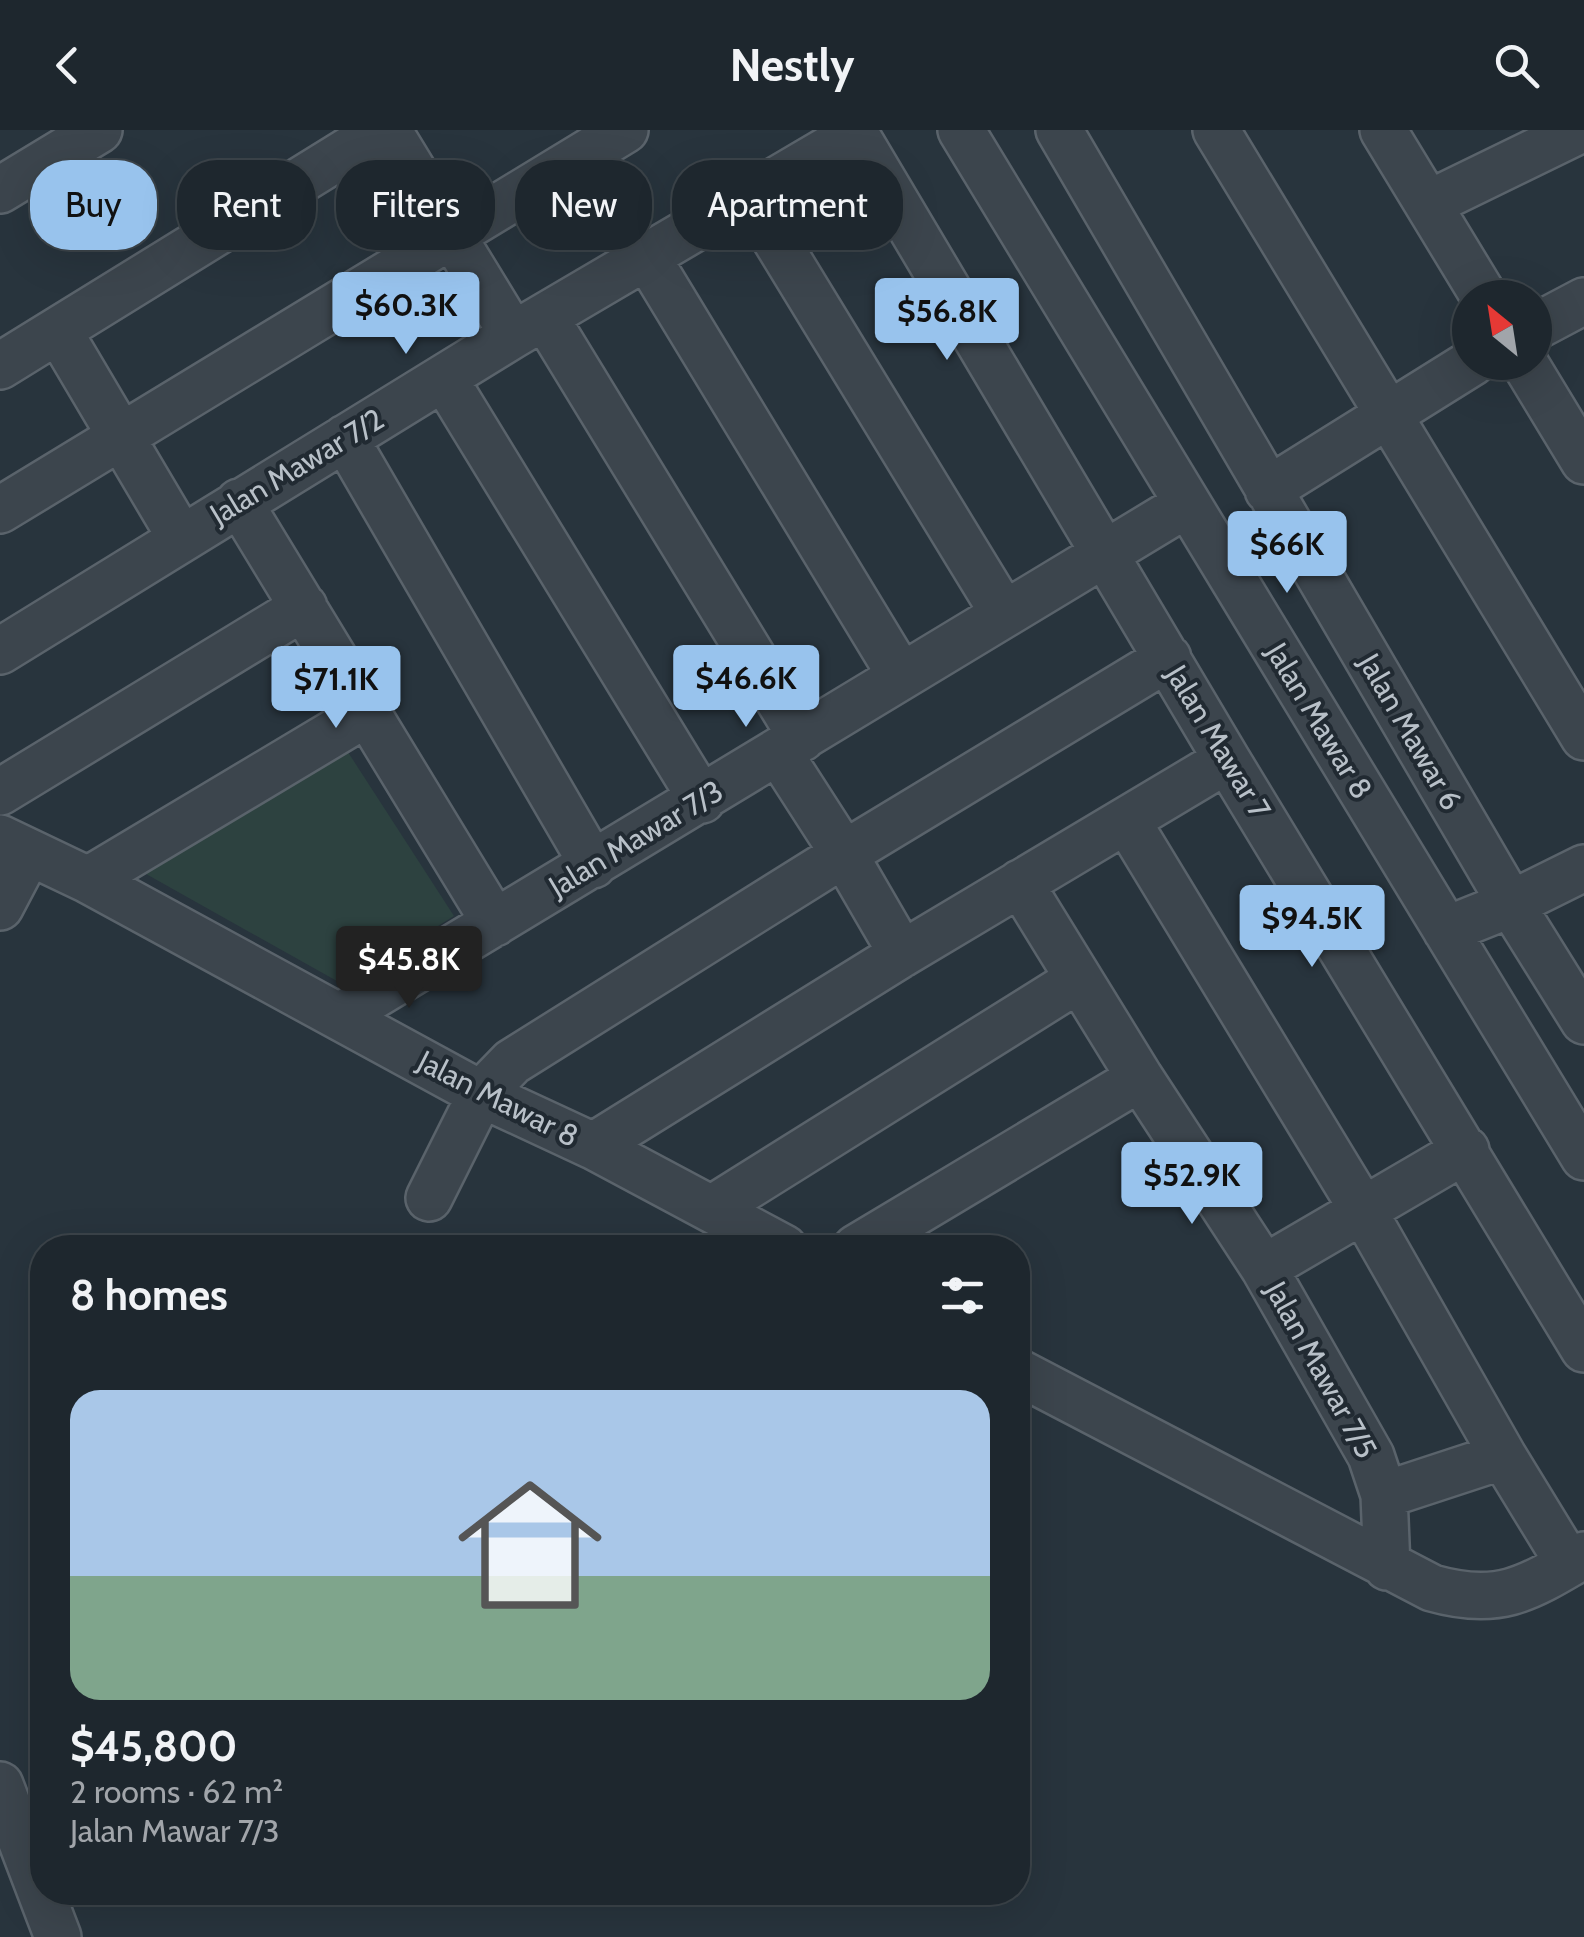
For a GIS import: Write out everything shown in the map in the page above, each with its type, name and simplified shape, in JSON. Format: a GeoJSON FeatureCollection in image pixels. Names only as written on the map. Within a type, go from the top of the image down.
{"type":"FeatureCollection","features":[{"type":"Feature","properties":{"kind":"street"},"geometry":{"type":"LineString","coordinates":[[0,190],[99,130]]}},
{"type":"Feature","properties":{"kind":"street"},"geometry":{"type":"LineString","coordinates":[[0,366],[385,130],[404,160]]}},
{"type":"Feature","properties":{"kind":"street"},"geometry":{"type":"LineString","coordinates":[[495,211],[626,130]]}},
{"type":"Feature","properties":{"kind":"street","name":"Jalan Mawar 6"},"geometry":{"type":"LineString","coordinates":[[1059,130],[1511,904],[1584,1020]]}},
{"type":"Feature","properties":{"kind":"street"},"geometry":{"type":"LineString","coordinates":[[1216,130],[1584,737]]}},
{"type":"Feature","properties":{"kind":"street"},"geometry":{"type":"LineString","coordinates":[[1383,130],[1473,280]]}},
{"type":"Feature","properties":{"kind":"street"},"geometry":{"type":"LineString","coordinates":[[1428,204],[1580,130]]}},
{"type":"Feature","properties":{"kind":"street","name":"Jalan Mawar 7/2"},"geometry":{"type":"LineString","coordinates":[[808,160],[854,132]]}},
{"type":"Feature","properties":{"kind":"street","name":"Jalan Mawar 7"},"geometry":{"type":"LineString","coordinates":[[854,132],[1227,760],[1584,1349]]}},
{"type":"Feature","properties":{"kind":"street","name":"Jalan Mawar 8"},"geometry":{"type":"LineString","coordinates":[[965,132],[1584,1158]]}},
{"type":"Feature","properties":{"kind":"street","name":"Jalan Mawar 7/2"},"geometry":{"type":"LineString","coordinates":[[0,651],[239,502],[672,242]]}},
{"type":"Feature","properties":{"kind":"street"},"geometry":{"type":"LineString","coordinates":[[0,510],[431,250]]}},
{"type":"Feature","properties":{"kind":"street"},"geometry":{"type":"LineString","coordinates":[[464,250],[529,326],[791,745],[844,854],[902,954]]}},
{"type":"Feature","properties":{"kind":"street"},"geometry":{"type":"LineString","coordinates":[[782,250],[1004,614]]}},
{"type":"Feature","properties":{"kind":"street"},"geometry":{"type":"LineString","coordinates":[[647,257],[901,676]]}},
{"type":"Feature","properties":{"kind":"street"},"geometry":{"type":"LineString","coordinates":[[1552,318],[1584,301]]}},
{"type":"Feature","properties":{"kind":"street"},"geometry":{"type":"LineString","coordinates":[[58,330],[181,538]]}},
{"type":"Feature","properties":{"kind":"street"},"geometry":{"type":"LineString","coordinates":[[1268,490],[1452,375]]}},
{"type":"Feature","properties":{"kind":"street"},"geometry":{"type":"LineString","coordinates":[[444,378],[702,800]]}},
{"type":"Feature","properties":{"kind":"street"},"geometry":{"type":"LineString","coordinates":[[1535,380],[1583,456]]}},
{"type":"Feature","properties":{"kind":"street"},"geometry":{"type":"LineString","coordinates":[[346,438],[593,866]]}},
{"type":"Feature","properties":{"kind":"street"},"geometry":{"type":"LineString","coordinates":[[239,502],[495,923]]}},
{"type":"Feature","properties":{"kind":"street","name":"Jalan Mawar 7/3"},"geometry":{"type":"LineString","coordinates":[[340,1016],[1188,504]]}},
{"type":"Feature","properties":{"kind":"street"},"geometry":{"type":"LineString","coordinates":[[0,792],[304,607]]}},
{"type":"Feature","properties":{"kind":"street"},"geometry":{"type":"LineString","coordinates":[[429,1198],[482,1094],[512,1062],[844,854],[1168,658]]}},
{"type":"Feature","properties":{"kind":"street"},"geometry":{"type":"LineString","coordinates":[[88,880],[369,712]]}},
{"type":"Feature","properties":{"kind":"street"},"geometry":{"type":"LineString","coordinates":[[593,1146],[902,954],[1227,760]]}},
{"type":"Feature","properties":{"kind":"street"},"geometry":{"type":"LineString","coordinates":[[1030,1378],[1432,1588],[1468,1598],[1509,1595],[1579,1560],[1503,1456],[1364,1210],[1127,821]]}},
{"type":"Feature","properties":{"kind":"street"},"geometry":{"type":"LineString","coordinates":[[0,907],[14,845]]}},
{"type":"Feature","properties":{"kind":"street","name":"Jalan Mawar 8"},"geometry":{"type":"LineString","coordinates":[[14,845],[88,880],[482,1094],[593,1146],[761,1235]]}},
{"type":"Feature","properties":{"kind":"street"},"geometry":{"type":"LineString","coordinates":[[1446,930],[1584,868]]}},
{"type":"Feature","properties":{"kind":"street","name":"Jalan Mawar 7/5"},"geometry":{"type":"LineString","coordinates":[[1020,884],[1264,1268],[1371,1456],[1384,1495],[1387,1567]]}},
{"type":"Feature","properties":{"kind":"street"},"geometry":{"type":"LineString","coordinates":[[713,1208],[1080,979]]}},
{"type":"Feature","properties":{"kind":"street"},"geometry":{"type":"LineString","coordinates":[[878,1235],[1140,1078]]}},
{"type":"Feature","properties":{"kind":"street"},"geometry":{"type":"LineString","coordinates":[[1264,1268],[1466,1150]]}},
{"type":"Feature","properties":{"kind":"street"},"geometry":{"type":"LineString","coordinates":[[1384,1495],[1503,1456]]}},
{"type":"Feature","properties":{"kind":"street"},"geometry":{"type":"LineString","coordinates":[[0,1785],[15,1868],[30,1892]]}},
{"type":"Feature","properties":{"kind":"street"},"geometry":{"type":"LineString","coordinates":[[38,1905],[58,1937]]}},
{"type":"Feature","properties":{"kind":"green space"},"geometry":{"type":"Polygon","coordinates":[[[344,746],[454,916],[344,985],[139,870],[344,746]]]}}]}
